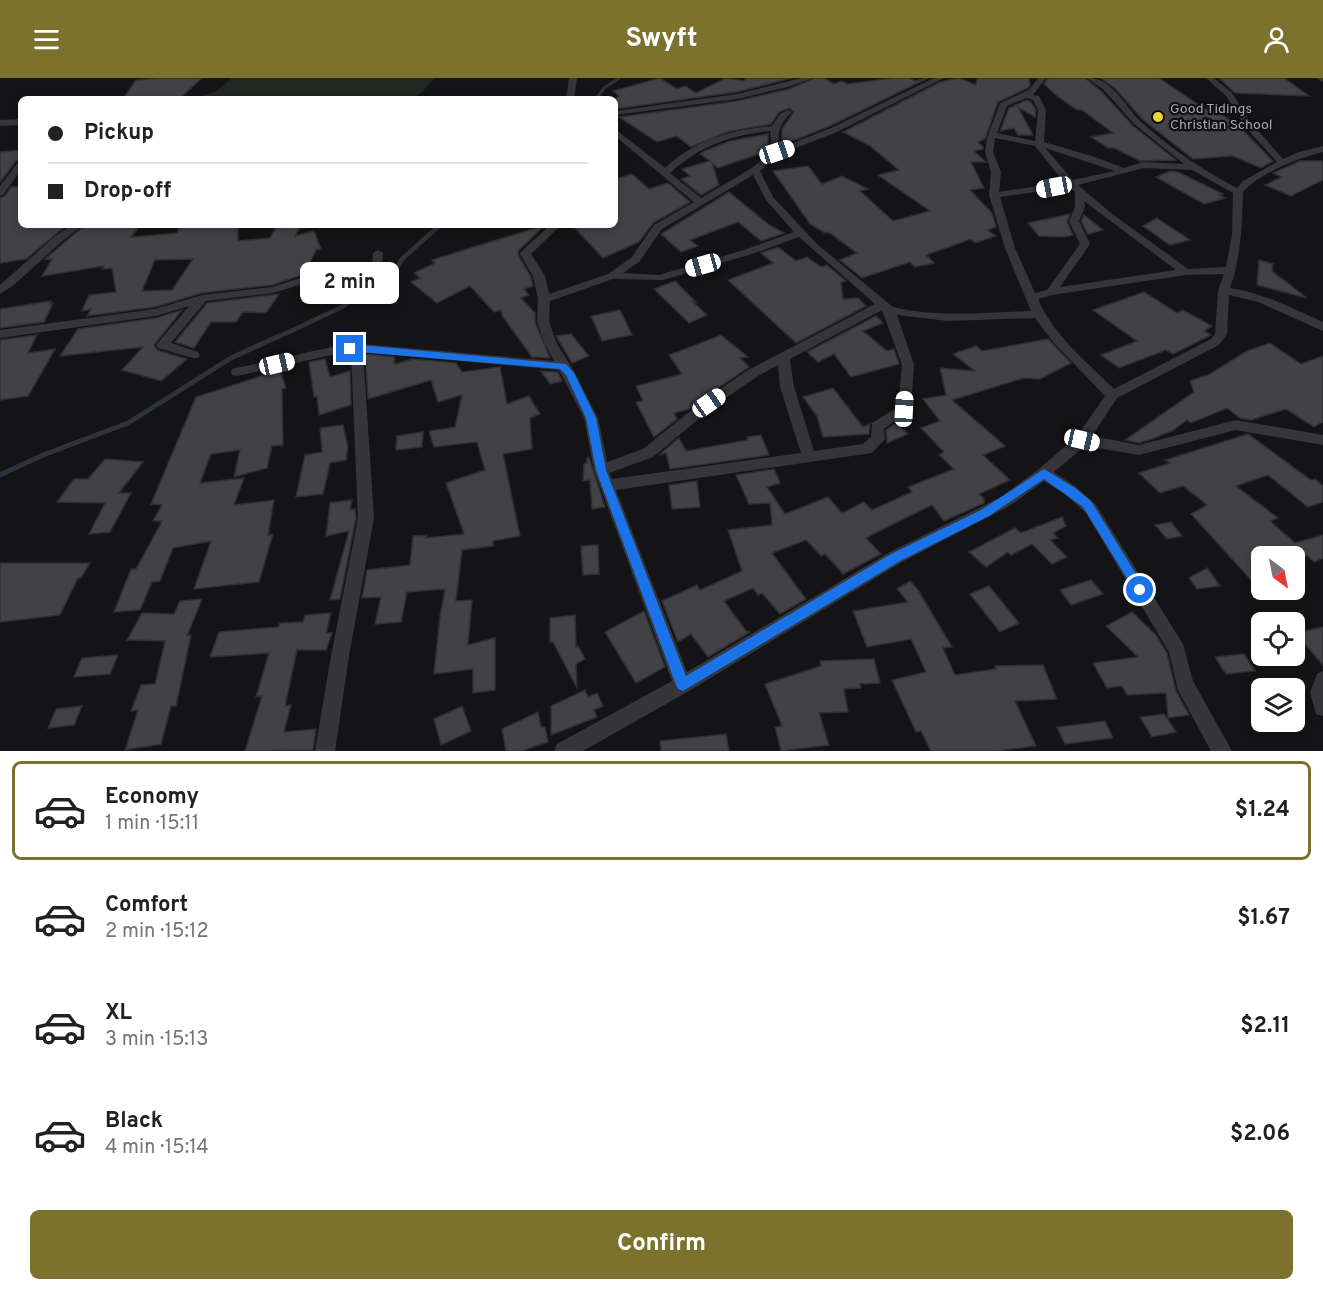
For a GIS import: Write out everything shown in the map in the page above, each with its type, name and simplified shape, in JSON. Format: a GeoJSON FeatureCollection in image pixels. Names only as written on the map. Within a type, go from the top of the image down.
{"type":"FeatureCollection","features":[{"type":"Feature","properties":{"kind":"street"},"geometry":{"type":"LineString","coordinates":[[570,96],[573,78]]}},
{"type":"Feature","properties":{"kind":"street"},"geometry":{"type":"LineString","coordinates":[[618,113],[731,99],[773,90],[809,78]]}},
{"type":"Feature","properties":{"kind":"street"},"geometry":{"type":"LineString","coordinates":[[544,299],[612,276],[635,260],[658,227],[755,170],[777,152],[834,130],[940,78]]}},
{"type":"Feature","properties":{"kind":"street"},"geometry":{"type":"LineString","coordinates":[[1042,78],[1034,90],[1003,105],[989,146],[996,172],[994,195],[1010,248],[1038,314],[1058,340],[1112,395]]}},
{"type":"Feature","properties":{"kind":"street"},"geometry":{"type":"LineString","coordinates":[[1091,78],[1107,88],[1137,122],[1193,167],[1238,192]]}},
{"type":"Feature","properties":{"kind":"street"},"geometry":{"type":"LineString","coordinates":[[1210,78],[1229,95],[1250,126],[1282,163]]}},
{"type":"Feature","properties":{"kind":"street"},"geometry":{"type":"LineString","coordinates":[[1025,95],[1036,98],[1041,108],[1040,148],[1069,184],[1123,229],[1152,246],[1186,272]]}},
{"type":"Feature","properties":{"kind":"street"},"geometry":{"type":"LineString","coordinates":[[777,152],[773,139],[775,128],[781,117],[788,112]]}},
{"type":"Feature","properties":{"kind":"street"},"geometry":{"type":"LineString","coordinates":[[0,123],[18,122]]}},
{"type":"Feature","properties":{"kind":"street"},"geometry":{"type":"LineString","coordinates":[[666,172],[692,148],[738,133],[775,128]]}},
{"type":"Feature","properties":{"kind":"street"},"geometry":{"type":"LineString","coordinates":[[618,134],[700,202]]}},
{"type":"Feature","properties":{"kind":"street"},"geometry":{"type":"LineString","coordinates":[[993,135],[1039,143],[1095,158],[1124,171]]}},
{"type":"Feature","properties":{"kind":"street"},"geometry":{"type":"LineString","coordinates":[[564,751],[683,685],[886,562],[985,513],[1044,473],[1082,440],[1112,395],[1219,338],[1222,327],[1224,291],[1231,270],[1237,236],[1238,192],[1246,183],[1282,163],[1302,154],[1323,149]]}},
{"type":"Feature","properties":{"kind":"street"},"geometry":{"type":"LineString","coordinates":[[994,195],[1069,184],[1150,164],[1193,167]]}},
{"type":"Feature","properties":{"kind":"street"},"geometry":{"type":"LineString","coordinates":[[0,193],[18,168]]}},
{"type":"Feature","properties":{"kind":"street"},"geometry":{"type":"LineString","coordinates":[[755,170],[769,198],[813,246],[886,307],[906,314],[948,317],[1038,314]]}},
{"type":"Feature","properties":{"kind":"street"},"geometry":{"type":"LineString","coordinates":[[1051,292],[1085,244],[1074,221],[1080,207],[1080,193]]}},
{"type":"Feature","properties":{"kind":"street"},"geometry":{"type":"LineString","coordinates":[[0,291],[20,276],[52,243],[74,228]]}},
{"type":"Feature","properties":{"kind":"street"},"geometry":{"type":"LineString","coordinates":[[553,228],[525,254],[539,276],[544,299],[543,321],[563,366],[570,373],[591,418],[601,470],[683,685]]}},
{"type":"Feature","properties":{"kind":"street"},"geometry":{"type":"LineString","coordinates":[[612,276],[658,278],[748,252],[801,233]]}},
{"type":"Feature","properties":{"kind":"street"},"geometry":{"type":"LineString","coordinates":[[0,334],[156,312],[202,298],[273,290],[310,278],[366,270],[376,266],[378,253]]}},
{"type":"Feature","properties":{"kind":"street"},"geometry":{"type":"LineString","coordinates":[[1030,298],[1051,292],[1186,272],[1231,270]]}},
{"type":"Feature","properties":{"kind":"street"},"geometry":{"type":"LineString","coordinates":[[1224,291],[1261,298],[1323,327]]}},
{"type":"Feature","properties":{"kind":"street"},"geometry":{"type":"LineString","coordinates":[[194,355],[179,348],[162,345],[202,298]]}},
{"type":"Feature","properties":{"kind":"street"},"geometry":{"type":"LineString","coordinates":[[601,470],[648,453],[709,403],[753,374],[886,307]]}},
{"type":"Feature","properties":{"kind":"street"},"geometry":{"type":"LineString","coordinates":[[607,485],[867,449],[878,439],[877,427],[904,409],[908,365],[886,307]]}},
{"type":"Feature","properties":{"kind":"street"},"geometry":{"type":"LineString","coordinates":[[237,372],[336,350],[357,349],[563,366]]}},
{"type":"Feature","properties":{"kind":"street"},"geometry":{"type":"LineString","coordinates":[[325,751],[366,518],[357,349]]}},
{"type":"Feature","properties":{"kind":"street"},"geometry":{"type":"LineString","coordinates":[[784,357],[787,387],[809,457]]}},
{"type":"Feature","properties":{"kind":"street"},"geometry":{"type":"LineString","coordinates":[[1082,440],[1139,450],[1236,425],[1323,441]]}},
{"type":"Feature","properties":{"kind":"street"},"geometry":{"type":"LineString","coordinates":[[1044,473],[1071,491],[1090,509],[1180,654],[1184,684],[1222,751]]}},
{"type":"Feature","properties":{"kind":"street"},"geometry":{"type":"LineString","coordinates":[[1323,680],[1319,692],[1323,707]]}},
{"type":"Feature","properties":{"kind":"shaded area"},"geometry":{"type":"Polygon","coordinates":[[[232,78],[435,78],[422,92],[415,96],[203,96],[218,90],[232,78]]]}},
{"type":"Feature","properties":{"kind":"building"},"geometry":{"type":"Polygon","coordinates":[[[202,78],[182,96],[125,96],[136,80],[202,78]]]}},
{"type":"Feature","properties":{"kind":"building"},"geometry":{"type":"Polygon","coordinates":[[[660,78],[677,89],[685,86],[696,93],[726,78],[743,81],[747,78],[792,78],[737,92],[618,109],[619,96],[613,91],[660,78]]]}},
{"type":"Feature","properties":{"kind":"building"},"geometry":{"type":"Polygon","coordinates":[[[815,78],[824,78],[834,84],[842,81],[847,84],[894,78],[910,78],[915,81],[928,78],[830,126],[782,145],[782,129],[794,112],[789,108],[779,112],[771,124],[727,132],[691,147],[676,136],[657,142],[619,117],[737,101],[789,89],[815,78]]]}},
{"type":"Feature","properties":{"kind":"building"},"geometry":{"type":"Polygon","coordinates":[[[959,78],[976,85],[977,78],[1029,78],[1028,88],[998,102],[985,139],[978,142],[983,149],[974,151],[986,162],[971,162],[984,188],[970,190],[992,213],[996,227],[987,230],[996,236],[975,243],[971,239],[926,255],[934,263],[915,267],[910,262],[862,278],[840,260],[857,253],[828,232],[825,233],[810,224],[773,171],[808,166],[822,184],[842,176],[868,189],[860,191],[893,221],[930,211],[878,175],[899,170],[870,146],[843,132],[940,82],[959,78]]]}},
{"type":"Feature","properties":{"kind":"building"},"geometry":{"type":"Polygon","coordinates":[[[1048,78],[1085,78],[1102,92],[1133,126],[1176,160],[1140,161],[1114,148],[1108,148],[1091,137],[1113,133],[1082,110],[1077,110],[1056,95],[1044,84],[1048,78]]]}},
{"type":"Feature","properties":{"kind":"building"},"geometry":{"type":"Polygon","coordinates":[[[1100,78],[1159,78],[1205,109],[1212,109],[1237,124],[1273,161],[1261,168],[1233,156],[1193,159],[1142,119],[1115,88],[1100,78]]]}},
{"type":"Feature","properties":{"kind":"building"},"geometry":{"type":"Polygon","coordinates":[[[1219,78],[1284,78],[1309,96],[1235,93],[1219,78]]]}},
{"type":"Feature","properties":{"kind":"building"},"geometry":{"type":"Polygon","coordinates":[[[1026,100],[1031,102],[1036,110],[1035,117],[1018,107],[1033,135],[1018,135],[1014,128],[1000,131],[1009,108],[1026,100]]]}},
{"type":"Feature","properties":{"kind":"building"},"geometry":{"type":"Polygon","coordinates":[[[768,134],[768,151],[718,168],[712,163],[719,185],[701,195],[681,179],[690,176],[682,169],[710,161],[700,154],[705,151],[730,141],[768,134]]]}},
{"type":"Feature","properties":{"kind":"building"},"geometry":{"type":"Polygon","coordinates":[[[18,150],[18,160],[0,182],[0,152],[18,150]]]}},
{"type":"Feature","properties":{"kind":"building"},"geometry":{"type":"Polygon","coordinates":[[[1300,161],[1323,161],[1323,180],[1291,196],[1265,185],[1282,177],[1273,173],[1300,161]]]}},
{"type":"Feature","properties":{"kind":"building"},"geometry":{"type":"Polygon","coordinates":[[[1170,171],[1178,172],[1223,194],[1219,195],[1225,198],[1204,204],[1156,177],[1170,171]]]}},
{"type":"Feature","properties":{"kind":"building"},"geometry":{"type":"Polygon","coordinates":[[[632,174],[649,189],[668,183],[690,202],[653,223],[639,242],[603,258],[575,228],[618,228],[618,178],[632,174]]]}},
{"type":"Feature","properties":{"kind":"building"},"geometry":{"type":"Polygon","coordinates":[[[18,186],[18,228],[63,228],[26,259],[0,263],[0,198],[5,196],[11,187],[18,186]]]}},
{"type":"Feature","properties":{"kind":"building"},"geometry":{"type":"Polygon","coordinates":[[[729,192],[768,224],[784,233],[761,241],[738,222],[690,240],[698,246],[681,252],[661,234],[729,192]]]}},
{"type":"Feature","properties":{"kind":"building"},"geometry":{"type":"Polygon","coordinates":[[[1070,214],[1067,222],[1073,235],[1064,237],[1039,236],[1028,223],[1070,214]]]}},
{"type":"Feature","properties":{"kind":"building"},"geometry":{"type":"Polygon","coordinates":[[[1084,215],[1103,230],[1088,234],[1081,221],[1084,215]]]}},
{"type":"Feature","properties":{"kind":"building"},"geometry":{"type":"Polygon","coordinates":[[[1157,218],[1190,240],[1170,245],[1143,226],[1157,218]]]}},
{"type":"Feature","properties":{"kind":"building"},"geometry":{"type":"Polygon","coordinates":[[[81,228],[138,228],[131,237],[177,233],[179,228],[238,228],[238,241],[270,238],[275,228],[299,228],[295,236],[314,231],[321,249],[316,250],[305,274],[272,285],[202,293],[155,307],[87,316],[91,309],[82,311],[89,295],[116,292],[112,268],[102,269],[104,266],[42,276],[52,259],[45,259],[81,228]],[[193,259],[155,260],[142,291],[172,290],[193,259]]]}},
{"type":"Feature","properties":{"kind":"building"},"geometry":{"type":"Polygon","coordinates":[[[535,228],[542,228],[519,250],[518,255],[531,277],[533,286],[524,289],[529,295],[521,298],[535,313],[535,322],[550,358],[532,357],[503,317],[501,310],[494,312],[470,286],[437,303],[411,282],[420,278],[414,273],[435,263],[432,260],[535,228]]]}},
{"type":"Feature","properties":{"kind":"building"},"geometry":{"type":"Polygon","coordinates":[[[778,247],[796,261],[807,257],[821,267],[827,265],[846,281],[841,282],[843,299],[858,298],[866,306],[796,343],[728,280],[773,263],[761,253],[778,247]]]}},
{"type":"Feature","properties":{"kind":"building"},"geometry":{"type":"Polygon","coordinates":[[[1259,260],[1273,264],[1272,271],[1307,298],[1257,285],[1259,260]]]}},
{"type":"Feature","properties":{"kind":"building"},"geometry":{"type":"Polygon","coordinates":[[[675,281],[707,315],[689,323],[654,289],[675,281]]]}},
{"type":"Feature","properties":{"kind":"building"},"geometry":{"type":"Polygon","coordinates":[[[1144,292],[1177,313],[1183,310],[1212,326],[1204,331],[1211,335],[1173,354],[1166,350],[1119,368],[1101,355],[1137,341],[1093,310],[1144,292]]]}},
{"type":"Feature","properties":{"kind":"building"},"geometry":{"type":"Polygon","coordinates":[[[279,294],[266,313],[243,312],[236,322],[211,322],[194,348],[175,342],[207,303],[279,294]]]}},
{"type":"Feature","properties":{"kind":"building"},"geometry":{"type":"Polygon","coordinates":[[[51,301],[50,304],[53,303],[44,322],[0,328],[0,309],[51,301]]]}},
{"type":"Feature","properties":{"kind":"building"},"geometry":{"type":"Polygon","coordinates":[[[182,310],[154,345],[157,350],[187,359],[161,381],[122,370],[143,347],[60,356],[78,329],[156,318],[182,310]]]}},
{"type":"Feature","properties":{"kind":"building"},"geometry":{"type":"Polygon","coordinates":[[[620,310],[632,335],[602,341],[591,316],[620,310]]]}},
{"type":"Feature","properties":{"kind":"building"},"geometry":{"type":"Polygon","coordinates":[[[876,316],[883,323],[863,331],[887,351],[894,349],[899,364],[851,377],[834,354],[818,362],[807,352],[876,316]]]}},
{"type":"Feature","properties":{"kind":"building"},"geometry":{"type":"Polygon","coordinates":[[[571,334],[589,356],[572,363],[556,336],[571,334]]]}},
{"type":"Feature","properties":{"kind":"building"},"geometry":{"type":"Polygon","coordinates":[[[37,335],[28,353],[55,349],[28,396],[0,400],[0,340],[37,335]]]}},
{"type":"Feature","properties":{"kind":"building"},"geometry":{"type":"Polygon","coordinates":[[[721,335],[748,357],[740,358],[749,367],[696,403],[691,404],[692,407],[689,409],[674,413],[677,419],[654,437],[636,402],[643,401],[636,386],[682,374],[669,355],[721,335]]]}},
{"type":"Feature","properties":{"kind":"building"},"geometry":{"type":"Polygon","coordinates":[[[1048,339],[1071,363],[1040,379],[1024,378],[952,400],[1005,446],[983,455],[1010,480],[979,494],[984,499],[984,503],[944,521],[932,505],[887,527],[866,538],[881,554],[843,574],[825,554],[821,556],[806,540],[772,553],[806,599],[780,614],[762,593],[758,595],[753,588],[724,601],[746,631],[750,632],[708,657],[691,634],[678,642],[662,601],[697,585],[700,590],[742,571],[728,530],[772,525],[770,503],[749,504],[736,475],[774,469],[780,483],[767,487],[785,514],[828,497],[842,513],[864,502],[872,510],[912,492],[908,487],[954,469],[939,455],[944,452],[921,428],[940,421],[923,399],[946,395],[940,368],[975,371],[953,354],[976,346],[982,351],[1048,339]]]}},
{"type":"Feature","properties":{"kind":"building"},"geometry":{"type":"Polygon","coordinates":[[[1270,343],[1301,364],[1323,356],[1323,422],[1314,427],[1286,409],[1251,420],[1240,418],[1227,408],[1191,423],[1187,420],[1172,431],[1152,439],[1139,443],[1125,440],[1194,392],[1190,381],[1210,374],[1247,351],[1270,343]]]}},
{"type":"Feature","properties":{"kind":"building"},"geometry":{"type":"Polygon","coordinates":[[[365,354],[394,357],[395,364],[413,359],[456,363],[462,372],[500,367],[507,404],[529,396],[540,414],[530,418],[532,449],[503,454],[520,536],[493,541],[493,546],[462,550],[456,601],[472,600],[468,645],[495,638],[495,690],[473,693],[473,669],[434,674],[445,589],[407,592],[401,622],[375,624],[381,597],[362,598],[367,570],[410,565],[413,536],[427,535],[426,538],[464,534],[446,483],[485,470],[477,442],[434,447],[429,431],[455,427],[462,395],[438,402],[431,380],[368,399],[365,354]]]}},
{"type":"Feature","properties":{"kind":"building"},"geometry":{"type":"Polygon","coordinates":[[[325,359],[330,377],[350,371],[351,405],[319,415],[309,362],[325,359]]]}},
{"type":"Feature","properties":{"kind":"building"},"geometry":{"type":"Polygon","coordinates":[[[280,370],[286,388],[282,389],[283,445],[272,446],[267,468],[234,477],[240,450],[211,454],[200,483],[244,478],[234,505],[274,500],[268,535],[273,534],[259,582],[194,589],[211,541],[173,548],[160,581],[152,582],[140,610],[114,612],[131,569],[136,569],[162,521],[153,521],[162,505],[151,504],[196,397],[280,370]]]}},
{"type":"Feature","properties":{"kind":"building"},"geometry":{"type":"Polygon","coordinates":[[[541,371],[558,372],[562,381],[550,384],[541,371]]]}},
{"type":"Feature","properties":{"kind":"building"},"geometry":{"type":"Polygon","coordinates":[[[833,388],[863,427],[870,424],[869,434],[823,437],[817,416],[803,397],[833,388]]]}},
{"type":"Feature","properties":{"kind":"building"},"geometry":{"type":"Polygon","coordinates":[[[896,423],[908,434],[887,443],[886,430],[896,423]]]}},
{"type":"Feature","properties":{"kind":"building"},"geometry":{"type":"Polygon","coordinates":[[[343,425],[348,447],[346,460],[330,463],[323,494],[296,497],[305,455],[322,452],[320,428],[343,425]]]}},
{"type":"Feature","properties":{"kind":"building"},"geometry":{"type":"Polygon","coordinates":[[[423,432],[422,447],[396,450],[397,436],[423,432]]]}},
{"type":"Feature","properties":{"kind":"building"},"geometry":{"type":"Polygon","coordinates":[[[1248,434],[1311,480],[1315,479],[1323,486],[1323,502],[1308,507],[1268,475],[1236,486],[1278,518],[1270,521],[1295,543],[1323,535],[1323,558],[1314,562],[1305,556],[1305,546],[1251,546],[1251,580],[1191,514],[1207,505],[1183,486],[1160,493],[1139,473],[1170,463],[1165,460],[1248,434]]]}},
{"type":"Feature","properties":{"kind":"building"},"geometry":{"type":"Polygon","coordinates":[[[761,435],[769,455],[670,469],[666,453],[659,455],[679,438],[686,451],[748,440],[747,437],[761,435]]]}},
{"type":"Feature","properties":{"kind":"building"},"geometry":{"type":"Polygon","coordinates":[[[587,458],[589,458],[605,507],[592,509],[590,480],[583,481],[584,464],[587,463],[587,458]]]}},
{"type":"Feature","properties":{"kind":"building"},"geometry":{"type":"Polygon","coordinates":[[[105,459],[143,462],[119,493],[131,493],[110,532],[89,534],[105,503],[57,502],[74,479],[88,479],[105,459]]]}},
{"type":"Feature","properties":{"kind":"building"},"geometry":{"type":"Polygon","coordinates":[[[697,481],[700,507],[672,509],[669,485],[697,481]]]}},
{"type":"Feature","properties":{"kind":"building"},"geometry":{"type":"Polygon","coordinates":[[[352,500],[350,510],[355,509],[356,518],[340,599],[330,600],[349,531],[326,536],[330,503],[352,500]]]}},
{"type":"Feature","properties":{"kind":"building"},"geometry":{"type":"Polygon","coordinates":[[[1062,517],[1066,526],[1053,533],[1058,538],[1050,540],[1067,557],[1052,564],[1032,544],[1011,555],[1008,552],[986,567],[969,552],[1015,528],[1021,533],[1062,517]]]}},
{"type":"Feature","properties":{"kind":"building"},"geometry":{"type":"Polygon","coordinates":[[[1171,522],[1182,536],[1167,539],[1155,525],[1171,522]]]}},
{"type":"Feature","properties":{"kind":"building"},"geometry":{"type":"Polygon","coordinates":[[[598,545],[599,574],[583,575],[581,546],[598,545]]]}},
{"type":"Feature","properties":{"kind":"building"},"geometry":{"type":"Polygon","coordinates":[[[0,563],[90,563],[81,578],[78,578],[60,615],[0,622],[0,563]]]}},
{"type":"Feature","properties":{"kind":"building"},"geometry":{"type":"Polygon","coordinates":[[[1207,568],[1220,586],[1197,589],[1189,578],[1207,568]]]}},
{"type":"Feature","properties":{"kind":"building"},"geometry":{"type":"Polygon","coordinates":[[[1091,580],[1103,594],[1071,605],[1060,590],[1091,580]]]}},
{"type":"Feature","properties":{"kind":"building"},"geometry":{"type":"Polygon","coordinates":[[[910,581],[918,590],[952,647],[943,648],[955,675],[996,669],[995,666],[1043,665],[1057,699],[1015,701],[1036,746],[995,751],[931,751],[921,731],[916,732],[892,680],[926,672],[911,639],[867,647],[853,611],[908,602],[897,589],[910,581]]]}},
{"type":"Feature","properties":{"kind":"building"},"geometry":{"type":"Polygon","coordinates":[[[989,586],[1019,623],[1000,632],[970,594],[989,586]]]}},
{"type":"Feature","properties":{"kind":"building"},"geometry":{"type":"Polygon","coordinates":[[[202,599],[187,636],[191,635],[176,706],[171,706],[161,744],[125,750],[138,710],[131,711],[141,685],[155,684],[165,641],[127,640],[142,613],[174,614],[180,601],[202,599]]]}},
{"type":"Feature","properties":{"kind":"building"},"geometry":{"type":"Polygon","coordinates":[[[644,611],[665,667],[636,683],[605,632],[644,611]]]}},
{"type":"Feature","properties":{"kind":"building"},"geometry":{"type":"Polygon","coordinates":[[[1132,612],[1156,635],[1167,653],[1176,691],[1189,715],[1168,718],[1166,693],[1127,695],[1122,686],[1107,688],[1093,663],[1138,657],[1106,626],[1132,612]]]}},
{"type":"Feature","properties":{"kind":"building"},"geometry":{"type":"Polygon","coordinates":[[[331,613],[326,633],[332,633],[326,650],[297,650],[285,706],[291,705],[284,732],[316,729],[313,750],[245,751],[262,696],[256,697],[269,653],[210,657],[219,632],[278,627],[280,623],[303,622],[305,615],[331,613]]]}},
{"type":"Feature","properties":{"kind":"building"},"geometry":{"type":"Polygon","coordinates":[[[575,615],[576,647],[578,646],[585,659],[576,664],[577,688],[553,642],[550,642],[550,618],[575,615]]]}},
{"type":"Feature","properties":{"kind":"building"},"geometry":{"type":"Polygon","coordinates":[[[1323,627],[1323,665],[1305,644],[1305,631],[1323,627]]]}},
{"type":"Feature","properties":{"kind":"building"},"geometry":{"type":"Polygon","coordinates":[[[1244,654],[1255,671],[1226,674],[1215,657],[1244,654]]]}},
{"type":"Feature","properties":{"kind":"building"},"geometry":{"type":"Polygon","coordinates":[[[118,655],[110,674],[74,677],[82,658],[118,655]]]}},
{"type":"Feature","properties":{"kind":"building"},"geometry":{"type":"Polygon","coordinates":[[[874,659],[880,683],[860,684],[861,688],[844,689],[848,712],[819,713],[829,745],[781,751],[775,727],[782,726],[765,684],[821,666],[820,661],[874,659]]]}},
{"type":"Feature","properties":{"kind":"building"},"geometry":{"type":"Polygon","coordinates":[[[585,690],[588,697],[597,693],[603,706],[594,710],[597,717],[551,735],[551,706],[585,690]]]}},
{"type":"Feature","properties":{"kind":"building"},"geometry":{"type":"Polygon","coordinates":[[[82,706],[74,725],[48,728],[56,709],[82,706]]]}},
{"type":"Feature","properties":{"kind":"building"},"geometry":{"type":"Polygon","coordinates":[[[462,706],[471,731],[441,745],[434,719],[462,706]]]}},
{"type":"Feature","properties":{"kind":"building"},"geometry":{"type":"Polygon","coordinates":[[[538,712],[541,727],[545,727],[548,742],[522,751],[506,751],[502,729],[538,712]]]}},
{"type":"Feature","properties":{"kind":"building"},"geometry":{"type":"Polygon","coordinates":[[[1164,714],[1176,732],[1152,737],[1140,717],[1164,714]]]}},
{"type":"Feature","properties":{"kind":"building"},"geometry":{"type":"Polygon","coordinates":[[[1105,721],[1113,738],[1065,744],[1057,727],[1105,721]]]}},
{"type":"Feature","properties":{"kind":"building"},"geometry":{"type":"Polygon","coordinates":[[[726,734],[729,751],[661,751],[660,741],[726,734]]]}},
{"type":"Feature","properties":{"kind":"waterway"},"geometry":{"type":"LineString","coordinates":[[598,96],[604,88],[619,78]]}},
{"type":"Feature","properties":{"kind":"waterway"},"geometry":{"type":"LineString","coordinates":[[276,338],[342,307],[394,272],[402,259],[437,228]]}},
{"type":"Feature","properties":{"kind":"waterway"},"geometry":{"type":"LineString","coordinates":[[0,475],[43,455],[128,423],[231,358],[279,336]]}},
{"type":"Feature","properties":{"kind":"place","name":"Good Tidings Christian School"},"geometry":{"type":"Point","coordinates":[1158,117]}},
{"type":"Feature","properties":{"kind":"route"},"geometry":{"type":"LineString","coordinates":[[350,349],[371,348],[563,366],[570,373],[591,418],[601,470],[683,685],[850,583],[1006,501],[1044,473],[1082,498],[1087,504],[1140,590]]}}]}
